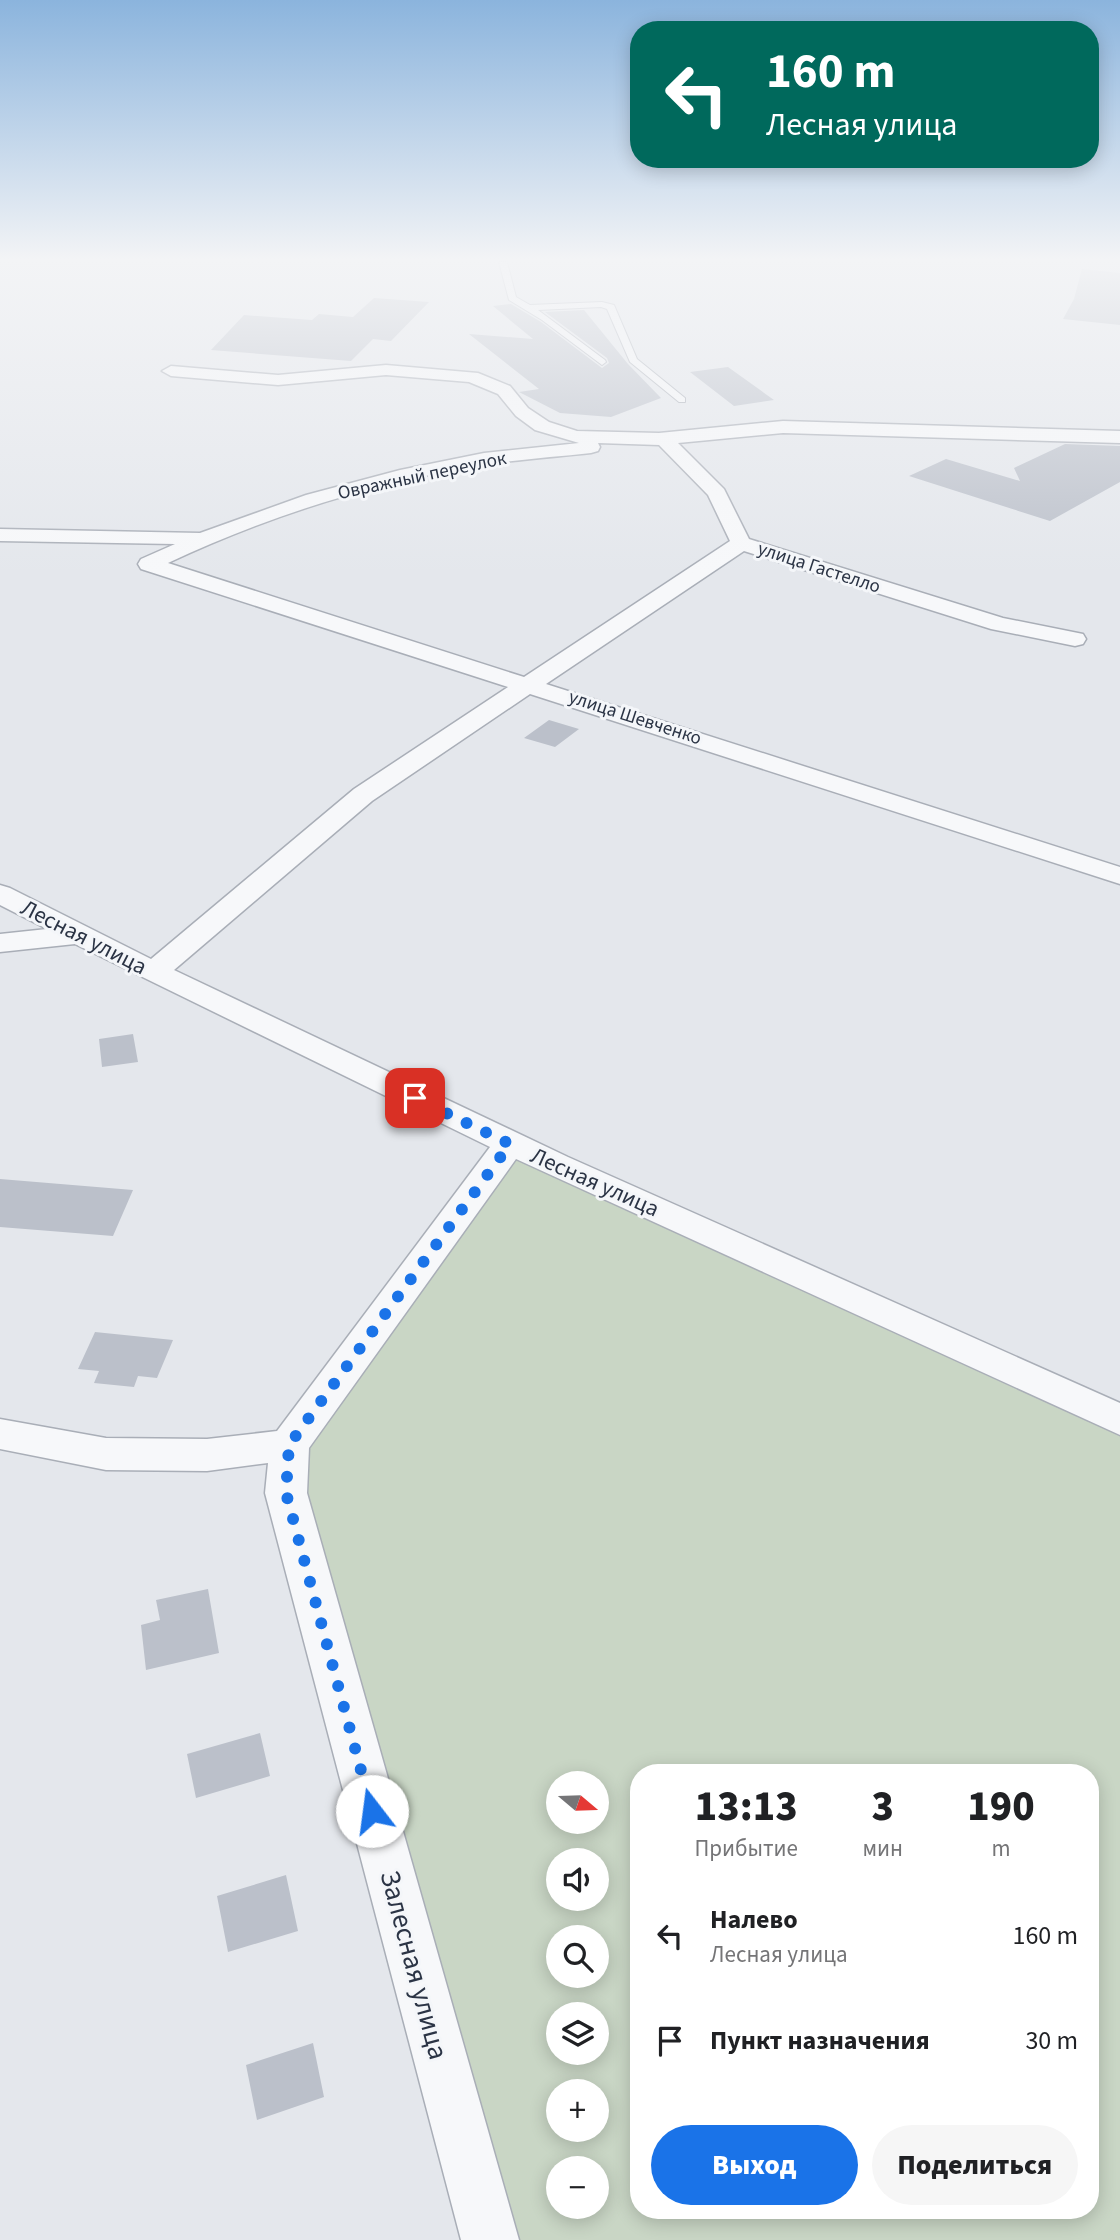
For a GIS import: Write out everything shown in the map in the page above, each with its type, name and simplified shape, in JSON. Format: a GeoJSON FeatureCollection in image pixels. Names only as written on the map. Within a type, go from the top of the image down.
{"type":"FeatureCollection","features":[{"type":"Feature","properties":{"kind":"street"},"geometry":{"type":"LineString","coordinates":[[171,371],[278,380],[386,370],[472,377],[504,390],[522,412],[542,426],[575,437],[664,439],[783,427],[1120,437]]}},
{"type":"Feature","properties":{"kind":"street","name":"Овражный переулок"},"geometry":{"type":"LineString","coordinates":[[149,564],[202,538],[377,482],[483,460],[664,439]]}},
{"type":"Feature","properties":{"kind":"street","name":"улица Гастелло"},"geometry":{"type":"LineString","coordinates":[[664,439],[717,494],[741,543],[999,624],[1075,639]]}},
{"type":"Feature","properties":{"kind":"street"},"geometry":{"type":"LineString","coordinates":[[0,535],[202,538]]}},
{"type":"Feature","properties":{"kind":"street"},"geometry":{"type":"LineString","coordinates":[[154,972],[363,795],[741,543]]}},
{"type":"Feature","properties":{"kind":"street","name":"улица Шевченко"},"geometry":{"type":"LineString","coordinates":[[149,564],[531,684],[1120,876]]}},
{"type":"Feature","properties":{"kind":"street","name":"Лесная улица"},"geometry":{"type":"LineString","coordinates":[[0,894],[154,972],[510,1144],[1120,1420]]}},
{"type":"Feature","properties":{"kind":"street"},"geometry":{"type":"LineString","coordinates":[[0,943],[79,935]]}},
{"type":"Feature","properties":{"kind":"street"},"geometry":{"type":"LineString","coordinates":[[0,1434],[106,1454],[207,1455],[289,1445],[510,1144]]}},
{"type":"Feature","properties":{"kind":"street","name":"Залесная улица"},"geometry":{"type":"LineString","coordinates":[[289,1445],[286,1493],[490,2240]]}},
{"type":"Feature","properties":{"kind":"lane"},"geometry":{"type":"LineString","coordinates":[[641,367],[682,400]]}},
{"type":"Feature","properties":{"kind":"green space"},"geometry":{"type":"Polygon","coordinates":[[[510,1144],[1120,1420],[1120,2240],[490,2240],[289,1445],[510,1144]]]}},
{"type":"Feature","properties":{"kind":"building"},"geometry":{"type":"Polygon","coordinates":[[[510,367],[630,367],[661,398],[611,417],[560,413],[519,392],[539,389],[510,367]]]}},
{"type":"Feature","properties":{"kind":"building"},"geometry":{"type":"Polygon","coordinates":[[[728,367],[774,400],[734,406],[690,372],[728,367]]]}},
{"type":"Feature","properties":{"kind":"building"},"geometry":{"type":"Polygon","coordinates":[[[1065,444],[1120,446],[1120,482],[1050,521],[909,476],[946,459],[1020,481],[1014,468],[1065,444]]]}},
{"type":"Feature","properties":{"kind":"building"},"geometry":{"type":"Polygon","coordinates":[[[549,720],[579,729],[555,747],[524,738],[549,720]]]}},
{"type":"Feature","properties":{"kind":"building"},"geometry":{"type":"Polygon","coordinates":[[[133,1034],[138,1062],[102,1067],[99,1039],[133,1034]]]}},
{"type":"Feature","properties":{"kind":"building"},"geometry":{"type":"Polygon","coordinates":[[[0,1179],[133,1190],[113,1236],[0,1227],[0,1179]]]}},
{"type":"Feature","properties":{"kind":"building"},"geometry":{"type":"Polygon","coordinates":[[[95,1332],[173,1340],[157,1378],[138,1376],[134,1387],[94,1383],[99,1371],[78,1369],[95,1332]]]}},
{"type":"Feature","properties":{"kind":"building"},"geometry":{"type":"Polygon","coordinates":[[[208,1589],[219,1653],[146,1670],[141,1625],[160,1620],[156,1600],[208,1589]]]}},
{"type":"Feature","properties":{"kind":"building"},"geometry":{"type":"Polygon","coordinates":[[[260,1733],[270,1776],[196,1798],[187,1754],[260,1733]]]}},
{"type":"Feature","properties":{"kind":"building"},"geometry":{"type":"Polygon","coordinates":[[[286,1875],[298,1931],[228,1952],[217,1896],[286,1875]]]}},
{"type":"Feature","properties":{"kind":"building"},"geometry":{"type":"Polygon","coordinates":[[[313,2043],[324,2097],[257,2120],[246,2065],[313,2043]]]}},
{"type":"Feature","properties":{"kind":"route"},"geometry":{"type":"LineString","coordinates":[[372,1811],[286,1493],[289,1445],[510,1144],[415,1098]]}}]}
